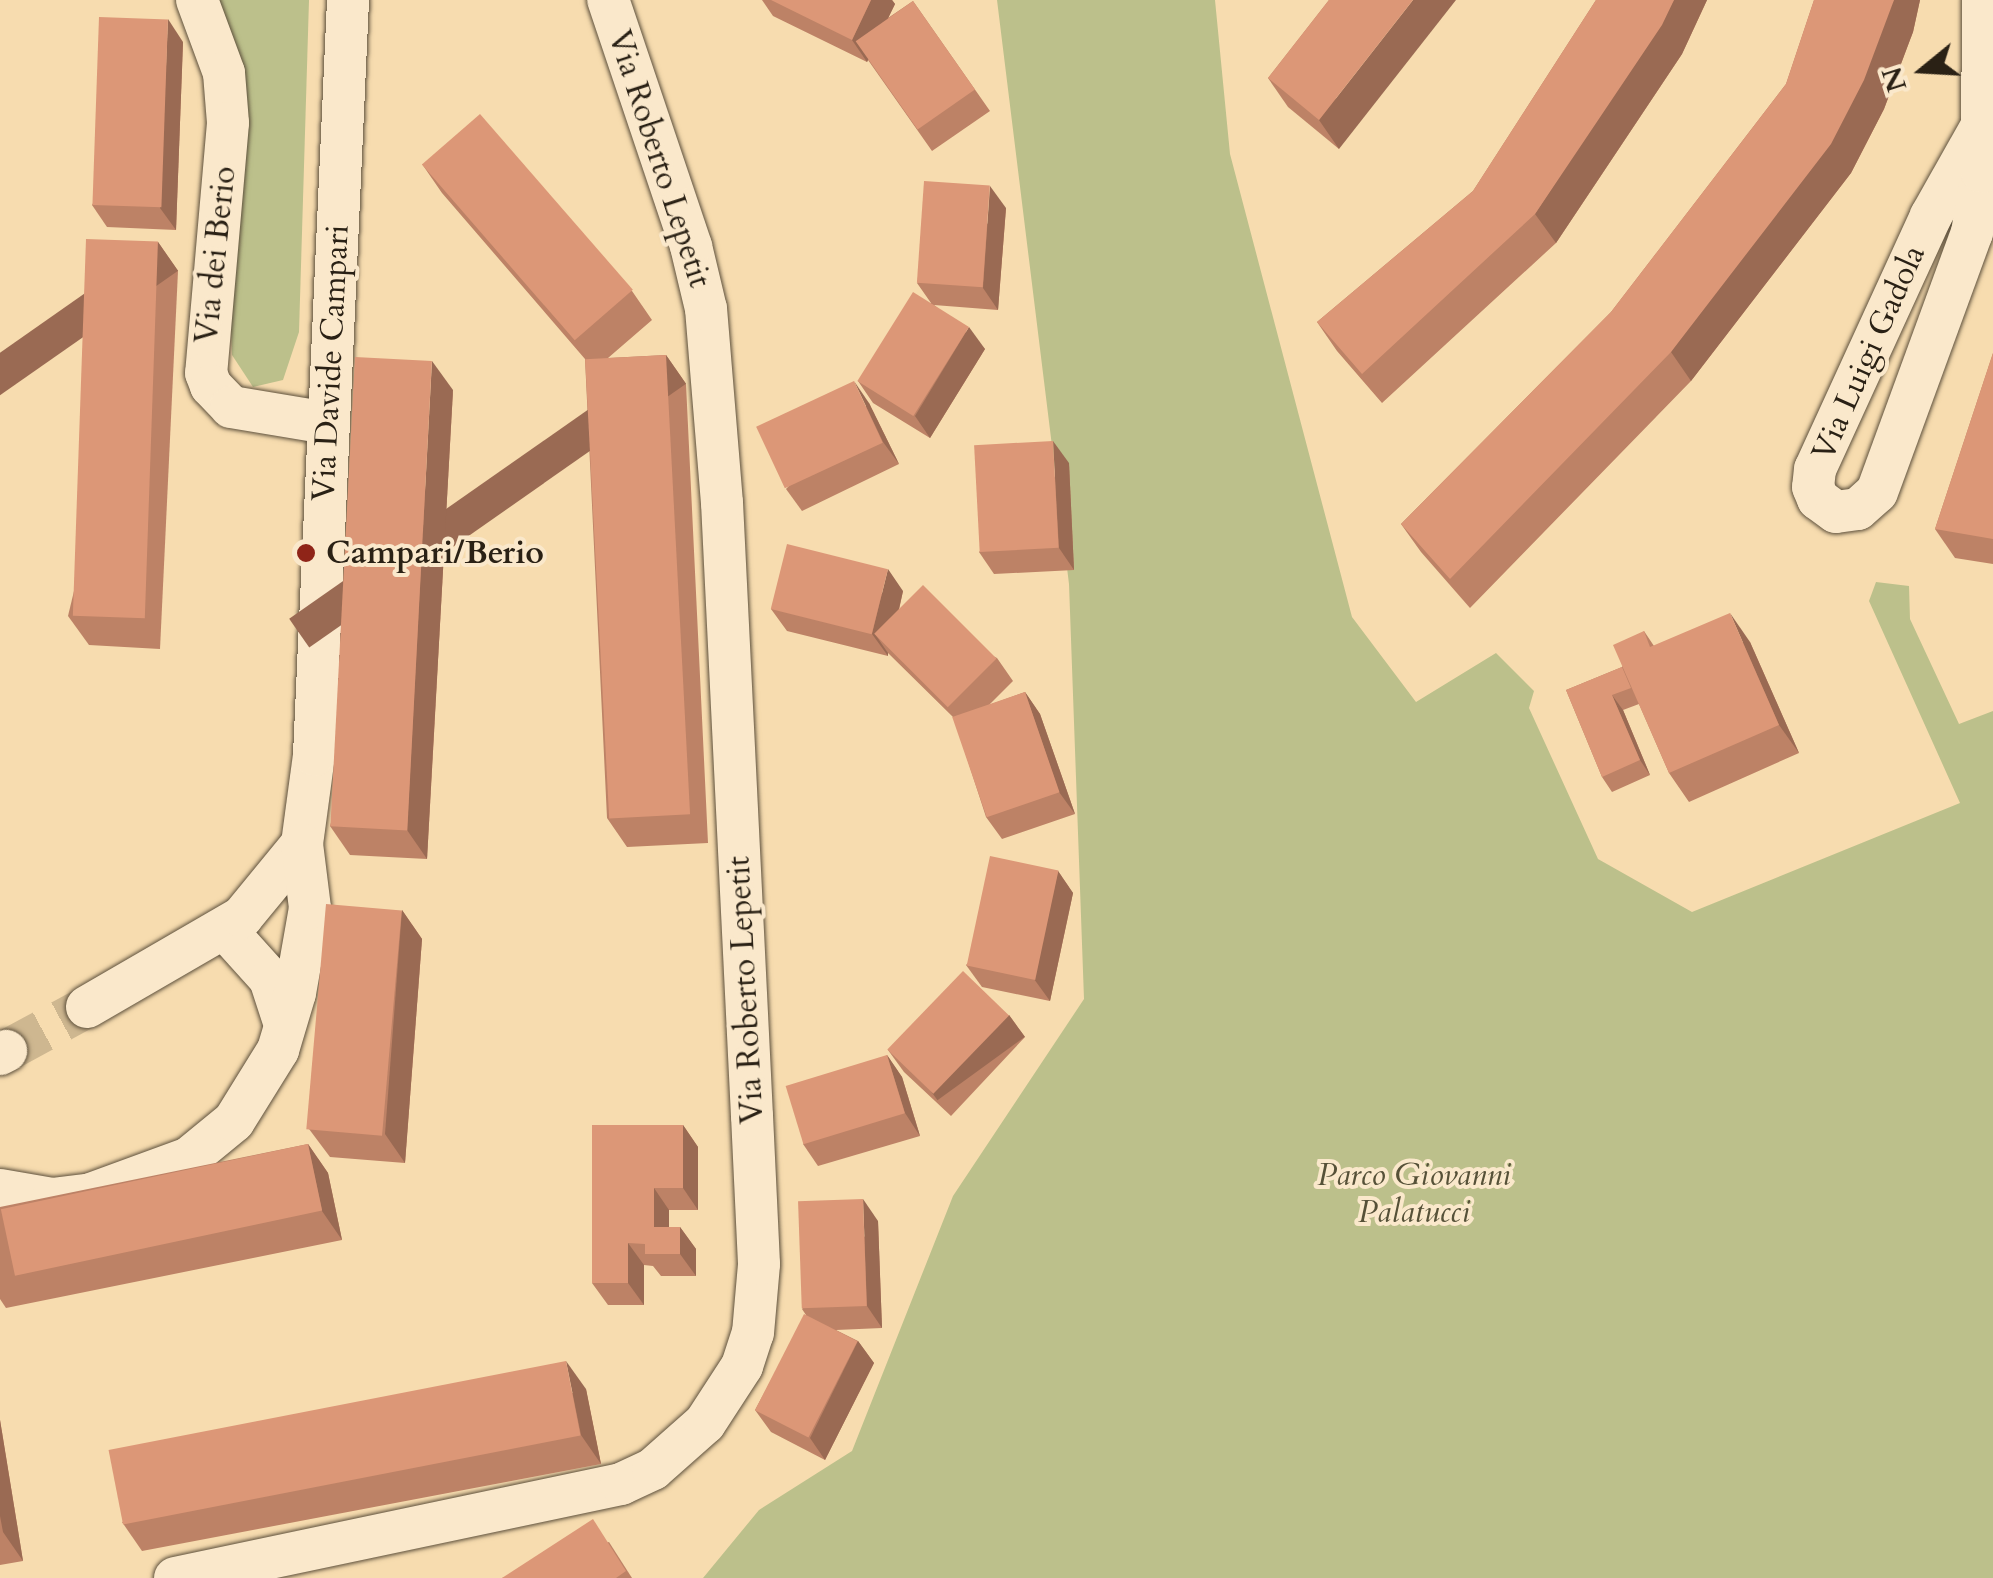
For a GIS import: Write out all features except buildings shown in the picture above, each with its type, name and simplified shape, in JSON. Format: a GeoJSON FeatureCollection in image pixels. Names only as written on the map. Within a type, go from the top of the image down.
{"type":"FeatureCollection","features":[{"type":"Feature","properties":{"kind":"street","name":"Via dei Berio"},"geometry":{"type":"LineString","coordinates":[[197,0],[224,73],[228,123],[206,373],[231,408],[328,423]]}},
{"type":"Feature","properties":{"kind":"street","name":"Via Davide Campari"},"geometry":{"type":"LineString","coordinates":[[0,1190],[52,1199],[91,1194],[189,1158],[234,1121],[278,1050],[286,1025],[310,908],[302,844],[314,755],[348,0]]}},
{"type":"Feature","properties":{"kind":"street","name":"Via Roberto Lepetit"},"geometry":{"type":"LineString","coordinates":[[175,1578],[621,1484],[653,1469],[705,1423],[742,1366],[752,1334],[758,1264],[753,1135],[722,503],[706,309],[691,246],[608,0]]}},
{"type":"Feature","properties":{"kind":"street","name":"Via Luigi Gadola"},"geometry":{"type":"LineString","coordinates":[[1980,129],[1931,216],[1816,469],[1813,487],[1818,499],[1836,512],[1858,509],[1877,492],[1972,233],[1982,172],[1983,0]]}},
{"type":"Feature","properties":{"kind":"street"},"geometry":{"type":"LineString","coordinates":[[86,1007],[242,918],[302,844]]}},
{"type":"Feature","properties":{"kind":"street"},"geometry":{"type":"LineString","coordinates":[[225,929],[270,979],[286,1025]]}},
{"type":"Feature","properties":{"kind":"green space"},"geometry":{"type":"Polygon","coordinates":[[[218,0],[309,0],[299,332],[283,380],[253,387],[232,355],[218,0]]]}},
{"type":"Feature","properties":{"kind":"green space","name":"Parco Giovanni Palatucci"},"geometry":{"type":"Polygon","coordinates":[[[997,0],[1215,0],[1230,154],[1352,617],[1416,702],[1496,653],[1534,691],[1529,708],[1598,859],[1692,912],[1960,803],[1869,601],[1876,582],[1909,586],[1910,619],[1959,724],[1993,711],[1993,1578],[703,1578],[759,1510],[852,1451],[953,1196],[1084,999],[1069,584],[997,0]]]}},
{"type":"Feature","properties":{"kind":"tunnel"},"geometry":{"type":"LineString","coordinates":[[6,1051],[87,1007]]}},
{"type":"Feature","properties":{"kind":"place","name":"Campari/Berio"},"geometry":{"type":"Point","coordinates":[306,553]}}]}
